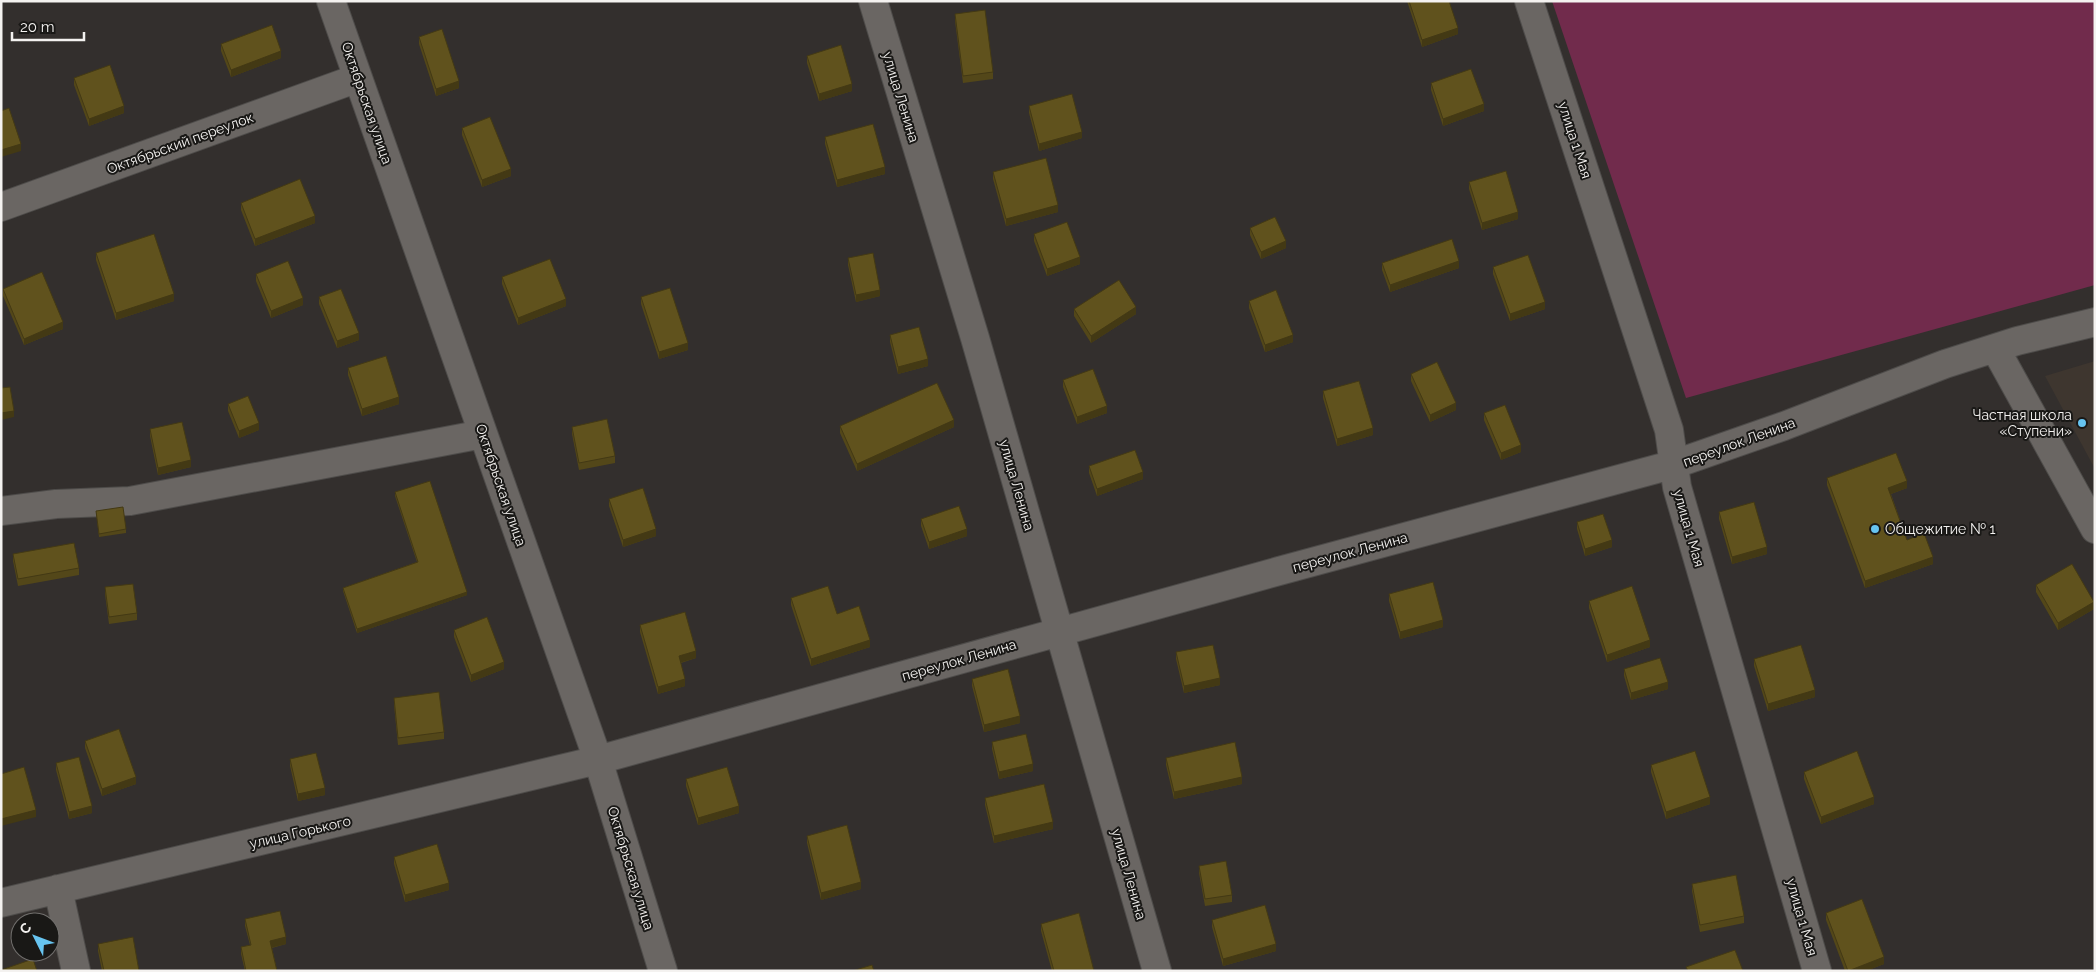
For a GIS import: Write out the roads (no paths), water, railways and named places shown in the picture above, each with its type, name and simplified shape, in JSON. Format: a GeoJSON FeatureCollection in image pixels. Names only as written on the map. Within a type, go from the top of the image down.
{"type":"FeatureCollection","features":[{"type":"Feature","properties":{"kind":"street","name":"Октябрьская улица"},"geometry":{"type":"LineString","coordinates":[[331,1],[598,760],[663,971]]}},
{"type":"Feature","properties":{"kind":"street","name":"улица Ленина"},"geometry":{"type":"LineString","coordinates":[[872,1],[975,338],[1157,971]]}},
{"type":"Feature","properties":{"kind":"street","name":"улица 1 Мая"},"geometry":{"type":"LineString","coordinates":[[1529,1],[1669,430],[1677,487],[1817,971]]}},
{"type":"Feature","properties":{"kind":"street","name":"Октябрьский переулок"},"geometry":{"type":"LineString","coordinates":[[1,207],[358,78]]}},
{"type":"Feature","properties":{"kind":"street","name":"переулок Ленина"},"geometry":{"type":"LineString","coordinates":[[598,760],[1675,464],[1996,348],[2095,322]]}},
{"type":"Feature","properties":{"kind":"street"},"geometry":{"type":"LineString","coordinates":[[1996,348],[2095,529]]}},
{"type":"Feature","properties":{"kind":"street"},"geometry":{"type":"LineString","coordinates":[[1,511],[56,504],[130,501],[483,434]]}},
{"type":"Feature","properties":{"kind":"street","name":"улица Горького"},"geometry":{"type":"LineString","coordinates":[[1,902],[598,760]]}},
{"type":"Feature","properties":{"kind":"street"},"geometry":{"type":"LineString","coordinates":[[58,889],[76,971]]}},
{"type":"Feature","properties":{"kind":"place","name":"Частная школа «Ступени»"},"geometry":{"type":"Point","coordinates":[2082,423]}},
{"type":"Feature","properties":{"kind":"place","name":"Общежитие № 1"},"geometry":{"type":"Point","coordinates":[1875,529]}}]}
